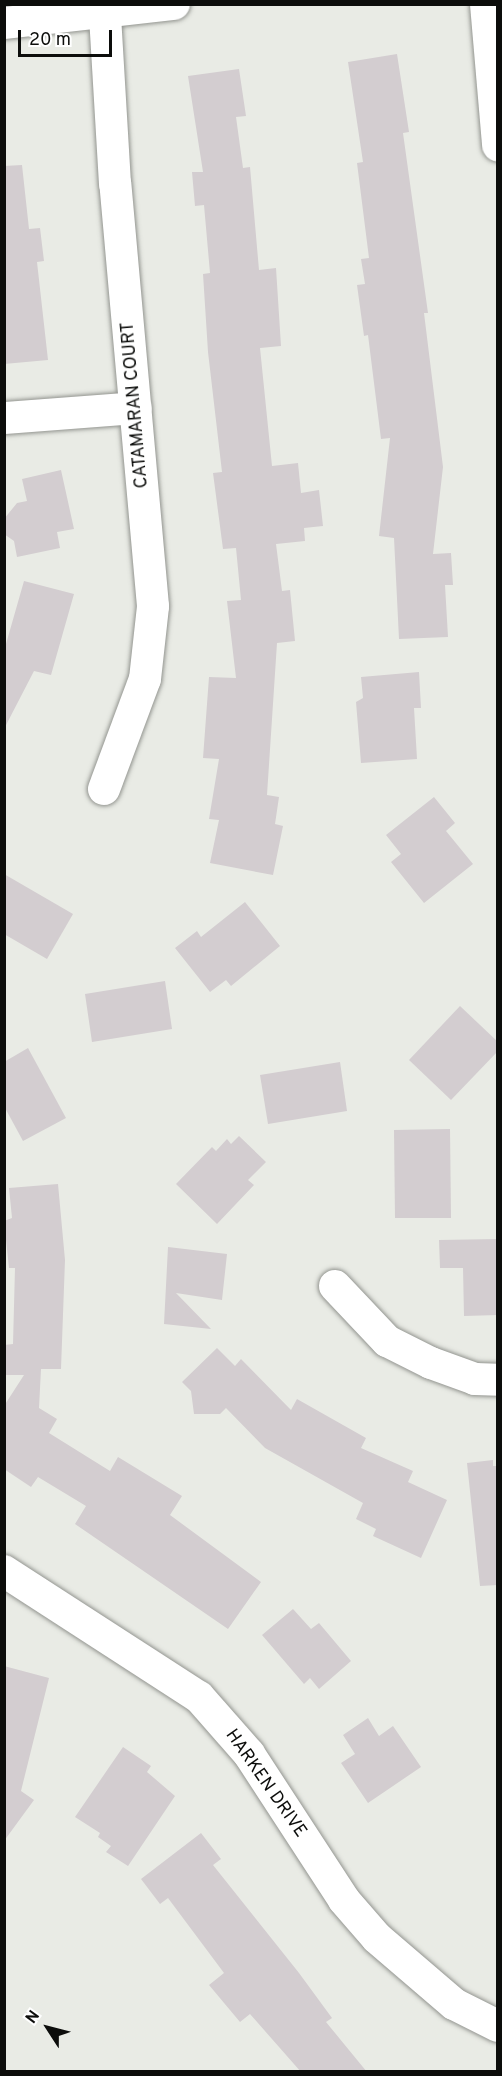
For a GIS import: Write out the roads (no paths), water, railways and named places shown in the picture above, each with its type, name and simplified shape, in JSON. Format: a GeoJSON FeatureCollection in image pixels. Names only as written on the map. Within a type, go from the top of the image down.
{"type":"FeatureCollection","features":[{"type":"Feature","properties":{"kind":"street"},"geometry":{"type":"LineString","coordinates":[[4,23],[105,14],[174,4]]}},
{"type":"Feature","properties":{"kind":"street"},"geometry":{"type":"LineString","coordinates":[[486,4],[498,146]]}},
{"type":"Feature","properties":{"kind":"street","name":"CATAMARAN COURT"},"geometry":{"type":"LineString","coordinates":[[104,789],[140,696],[150,646],[153,606],[115,184],[105,14]]}},
{"type":"Feature","properties":{"kind":"street"},"geometry":{"type":"LineString","coordinates":[[4,418],[136,408]]}},
{"type":"Feature","properties":{"kind":"street"},"geometry":{"type":"LineString","coordinates":[[335,1286],[346,1302],[387,1341],[464,1375],[498,1380]]}},
{"type":"Feature","properties":{"kind":"street","name":"HARKEN DRIVE"},"geometry":{"type":"LineString","coordinates":[[4,1571],[198,1698],[249,1754],[344,1900],[377,1938],[454,2004],[498,2026]]}}]}
